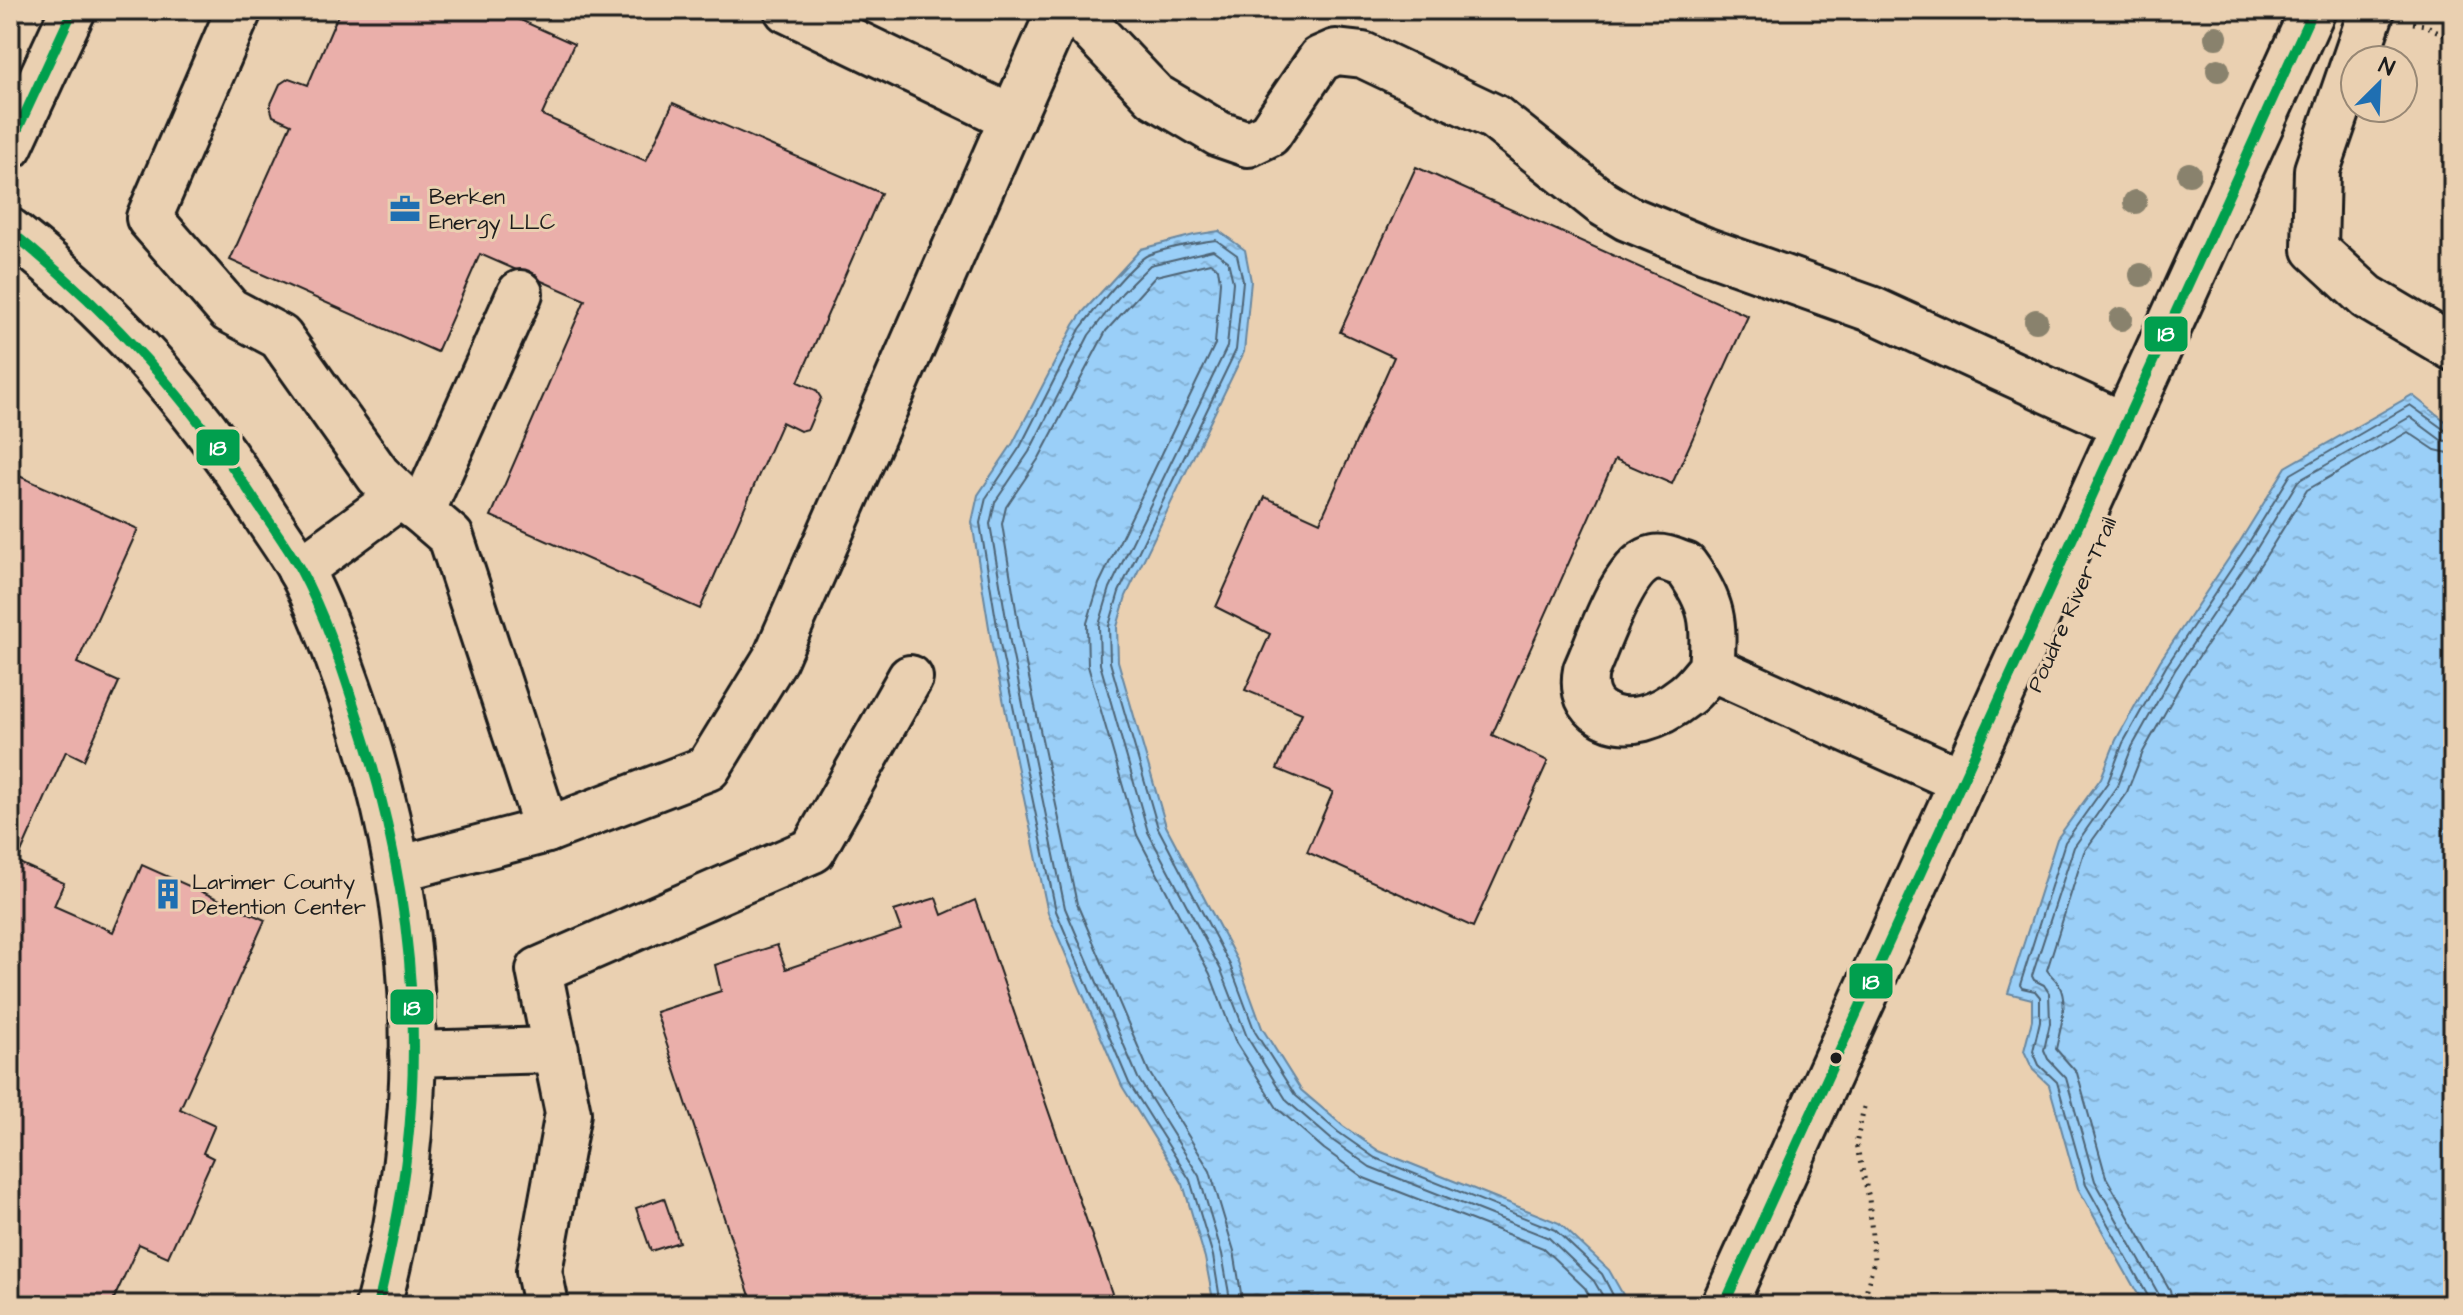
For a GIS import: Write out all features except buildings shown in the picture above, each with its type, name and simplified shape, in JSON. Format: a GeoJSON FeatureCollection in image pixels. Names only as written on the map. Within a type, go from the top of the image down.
{"type":"FeatureCollection","features":[{"type":"Feature","properties":{"kind":"street"},"geometry":{"type":"LineString","coordinates":[[10,146],[73,10]]}},
{"type":"Feature","properties":{"kind":"street"},"geometry":{"type":"LineString","coordinates":[[239,10],[149,218],[229,310],[280,337],[378,475],[451,537],[547,830]]}},
{"type":"Feature","properties":{"kind":"street"},"geometry":{"type":"LineString","coordinates":[[787,10],[1012,118]]}},
{"type":"Feature","properties":{"kind":"street"},"geometry":{"type":"LineString","coordinates":[[398,869],[547,830],[708,768],[775,659],[1060,10]]}},
{"type":"Feature","properties":{"kind":"street"},"geometry":{"type":"LineString","coordinates":[[1070,10],[1155,96],[1219,134],[1248,144],[1269,134],[1320,59],[1336,52],[1363,55],[1494,117],[1602,203],[1627,218],[1664,235],[1871,309],[2124,425]]}},
{"type":"Feature","properties":{"kind":"street"},"geometry":{"type":"LineString","coordinates":[[1724,1305],[2313,10]]}},
{"type":"Feature","properties":{"kind":"street"},"geometry":{"type":"LineString","coordinates":[[2370,15],[2317,170],[2315,249],[2367,297],[2453,348]]}},
{"type":"Feature","properties":{"kind":"street"},"geometry":{"type":"LineString","coordinates":[[10,231],[49,261],[127,334],[186,400],[239,471],[300,570],[332,642],[368,742],[387,810],[406,915],[413,1003],[412,1092],[404,1180],[378,1305]]}},
{"type":"Feature","properties":{"kind":"street"},"geometry":{"type":"LineString","coordinates":[[300,570],[411,504],[520,293]]}},
{"type":"Feature","properties":{"kind":"street"},"geometry":{"type":"LineString","coordinates":[[1711,668],[1962,781]]}},
{"type":"Feature","properties":{"kind":"street"},"geometry":{"type":"LineString","coordinates":[[538,1294],[568,1113],[539,970],[813,850],[910,678]]}},
{"type":"Feature","properties":{"kind":"street"},"geometry":{"type":"LineString","coordinates":[[412,1054],[556,1050]]}},
{"type":"Feature","properties":{"kind":"path"},"geometry":{"type":"LineString","coordinates":[[2370,15],[2425,25],[2453,39]]}},
{"type":"Feature","properties":{"kind":"path"},"geometry":{"type":"LineString","coordinates":[[1863,1305],[1874,1260],[1869,1198],[1856,1144],[1870,1095]]}},
{"type":"Feature","properties":{"kind":"water"},"geometry":{"type":"Polygon","coordinates":[[[1219,231],[1245,250],[1251,281],[1244,352],[1126,596],[1117,627],[1118,661],[1166,826],[1238,962],[1262,1028],[1301,1090],[1343,1126],[1379,1151],[1559,1223],[1609,1270],[1626,1305],[1214,1305],[1205,1258],[1183,1184],[1122,1086],[1048,913],[992,646],[972,522],[978,495],[1013,443],[1083,312],[1141,249],[1219,231]]]}},
{"type":"Feature","properties":{"kind":"water"},"geometry":{"type":"Polygon","coordinates":[[[2412,395],[2453,427],[2453,1305],[2144,1305],[2078,1188],[2049,1085],[2033,1070],[2024,1051],[2032,1020],[2032,999],[2008,993],[2057,839],[2101,778],[2116,740],[2160,661],[2286,467],[2412,395]]]}},
{"type":"Feature","properties":{"kind":"transit line","name":"18"},"geometry":{"type":"LineString","coordinates":[[10,146],[73,10]]}},
{"type":"Feature","properties":{"kind":"transit line","name":"18"},"geometry":{"type":"LineString","coordinates":[[1724,1305],[2313,10]]}},
{"type":"Feature","properties":{"kind":"transit line","name":"18"},"geometry":{"type":"LineString","coordinates":[[10,231],[115,326],[177,394],[233,468],[300,569],[339,659],[387,822],[406,930],[411,985],[412,1096],[407,1151],[395,1228],[378,1305]]}},
{"type":"Feature","properties":{"kind":"place","name":"Berken Energy LLC"},"geometry":{"type":"Point","coordinates":[405,209]}},
{"type":"Feature","properties":{"kind":"place","name":"Larimer County Detention Center"},"geometry":{"type":"Point","coordinates":[168,894]}}]}
